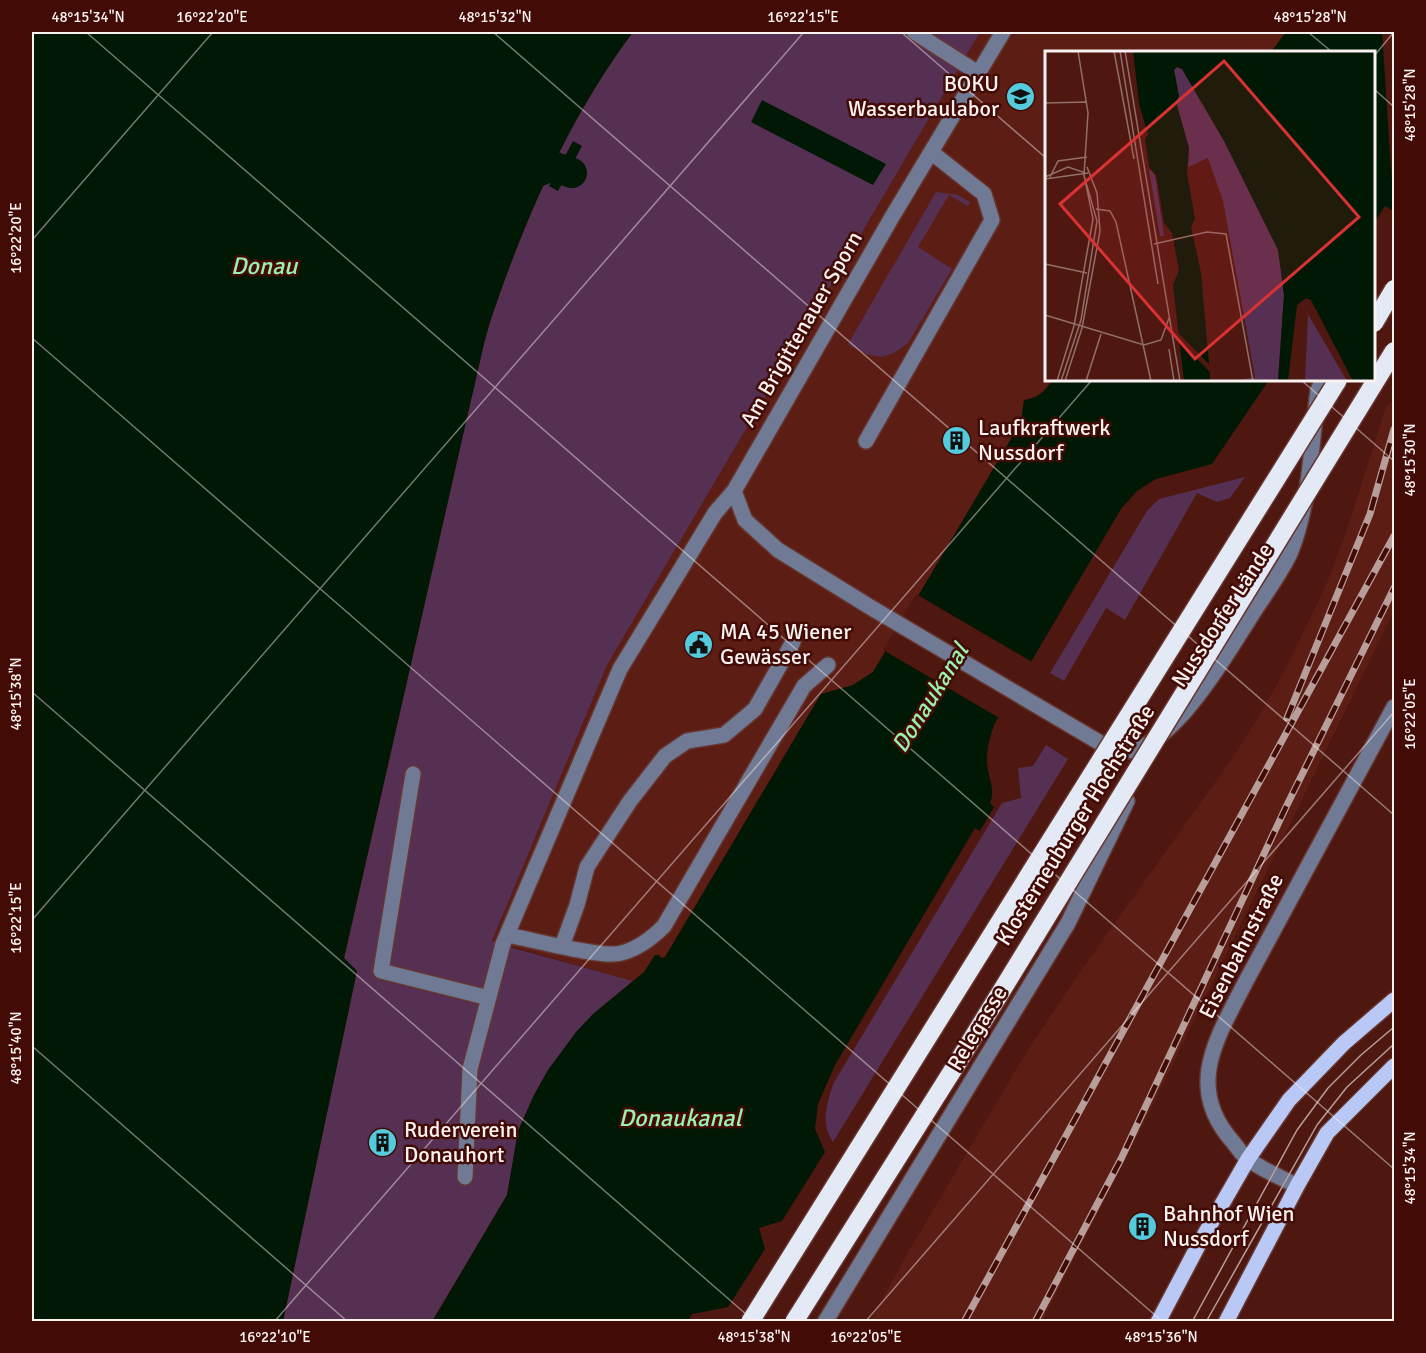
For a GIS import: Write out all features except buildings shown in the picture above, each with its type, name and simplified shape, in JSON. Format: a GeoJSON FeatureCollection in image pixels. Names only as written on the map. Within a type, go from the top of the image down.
{"type":"FeatureCollection","features":[{"type":"Feature","properties":{"kind":"highway"},"geometry":{"type":"LineString","coordinates":[[1375,320],[1395,289]]}},
{"type":"Feature","properties":{"kind":"highway","name":"Klosterneuburger Hochstraße"},"geometry":{"type":"LineString","coordinates":[[794,1322],[956,1065],[1395,351]]}},
{"type":"Feature","properties":{"kind":"highway","name":"Klosterneuburger Hochstraße"},"geometry":{"type":"LineString","coordinates":[[750,1322],[1337,381]]}},
{"type":"Feature","properties":{"kind":"main road"},"geometry":{"type":"LineString","coordinates":[[1158,1322],[1199,1244],[1248,1159],[1289,1100],[1344,1042],[1395,1000]]}},
{"type":"Feature","properties":{"kind":"main road"},"geometry":{"type":"LineString","coordinates":[[1226,1322],[1327,1133],[1395,1066]]}},
{"type":"Feature","properties":{"kind":"street"},"geometry":{"type":"LineString","coordinates":[[914,32],[978,73]]}},
{"type":"Feature","properties":{"kind":"street","name":"Am Brigittenauer Sporn"},"geometry":{"type":"LineString","coordinates":[[465,1177],[470,1070],[507,934],[620,669],[715,513],[734,491],[1003,32]]}},
{"type":"Feature","properties":{"kind":"street"},"geometry":{"type":"LineString","coordinates":[[866,441],[992,220],[984,194],[931,152]]}},
{"type":"Feature","properties":{"kind":"street"},"geometry":{"type":"LineString","coordinates":[[1375,321],[1395,308]]}},
{"type":"Feature","properties":{"kind":"street","name":"Nussdorfer Lände"},"geometry":{"type":"LineString","coordinates":[[1140,746],[1162,734],[1188,709],[1209,684],[1290,553],[1304,502],[1318,390],[1322,381]]}},
{"type":"Feature","properties":{"kind":"street"},"geometry":{"type":"LineString","coordinates":[[734,491],[745,520],[778,550],[870,607],[1114,750],[1129,750],[1140,746]]}},
{"type":"Feature","properties":{"kind":"street"},"geometry":{"type":"LineString","coordinates":[[562,946],[578,904],[587,867],[664,756],[687,741],[724,735],[754,709],[793,642]]}},
{"type":"Feature","properties":{"kind":"street"},"geometry":{"type":"LineString","coordinates":[[507,934],[591,953],[620,954],[649,940],[664,926],[804,686],[828,664]]}},
{"type":"Feature","properties":{"kind":"street","name":"Eisenbahnstraße"},"geometry":{"type":"LineString","coordinates":[[1297,1186],[1248,1159],[1220,1127],[1208,1098],[1206,1078],[1210,1059],[1226,1021],[1277,921],[1395,707]]}},
{"type":"Feature","properties":{"kind":"street","name":"Relegasse"},"geometry":{"type":"LineString","coordinates":[[825,1322],[1068,923],[1134,787],[1140,746]]}},
{"type":"Feature","properties":{"kind":"street"},"geometry":{"type":"LineString","coordinates":[[413,774],[381,971],[489,998]]}},
{"type":"Feature","properties":{"kind":"shaded area"},"geometry":{"type":"Polygon","coordinates":[[[633,32],[980,32],[607,665],[492,941],[633,981],[593,1014],[548,1070],[518,1131],[507,1195],[432,1321],[283,1322],[357,971],[344,959],[486,337],[505,279],[552,168],[589,98],[633,32]]]}},
{"type":"Feature","properties":{"kind":"shaded area"},"geometry":{"type":"Polygon","coordinates":[[[980,32],[1286,32],[1272,51],[1045,51],[1045,381],[1052,381],[1038,395],[1024,400],[1021,422],[873,672],[853,685],[821,694],[665,957],[655,955],[644,972],[633,981],[492,941],[607,665],[980,32]]]}},
{"type":"Feature","properties":{"kind":"shaded area"},"geometry":{"type":"Polygon","coordinates":[[[936,192],[958,195],[970,202],[968,206],[949,195],[918,247],[952,269],[908,343],[894,353],[882,357],[866,354],[848,344],[936,192]]]}},
{"type":"Feature","properties":{"kind":"shaded area"},"geometry":{"type":"Polygon","coordinates":[[[1394,400],[1394,611],[1144,1123],[1042,1321],[870,1321],[1027,1051],[1085,965],[1231,760],[1285,670],[1326,585],[1346,533],[1386,407],[1394,400]]]}},
{"type":"Feature","properties":{"kind":"shaded area"},"geometry":{"type":"Polygon","coordinates":[[[1245,477],[1230,498],[1217,502],[1197,493],[1125,620],[1106,608],[1064,681],[1050,673],[1147,511],[1159,499],[1245,477]]]}},
{"type":"Feature","properties":{"kind":"shaded area"},"geometry":{"type":"Polygon","coordinates":[[[1046,745],[1068,759],[833,1142],[826,1121],[833,1084],[1002,803],[1021,798],[1018,768],[1033,766],[1046,745]]]}},
{"type":"Feature","properties":{"kind":"water","name":"Donau"},"geometry":{"type":"Polygon","coordinates":[[[32,32],[633,32],[589,98],[552,168],[505,279],[486,337],[344,958],[357,971],[283,1321],[32,1321],[32,32]]]}},
{"type":"Feature","properties":{"kind":"water"},"geometry":{"type":"Polygon","coordinates":[[[1286,32],[1394,32],[1394,211],[1385,206],[1375,221],[1375,51],[1272,51],[1286,32]]]}},
{"type":"Feature","properties":{"kind":"water"},"geometry":{"type":"Polygon","coordinates":[[[762,100],[886,164],[873,185],[751,122],[762,100]]]}},
{"type":"Feature","properties":{"kind":"water"},"geometry":{"type":"Polygon","coordinates":[[[573,141],[582,146],[558,191],[549,186],[573,141]]]}},
{"type":"Feature","properties":{"kind":"water","name":"Donaukanal"},"geometry":{"type":"Polygon","coordinates":[[[1051,381],[1268,381],[1212,464],[1156,479],[1137,491],[1121,509],[995,723],[989,742],[987,761],[992,787],[990,803],[994,807],[980,831],[975,828],[835,1065],[818,1104],[815,1129],[825,1152],[782,1221],[759,1228],[765,1249],[728,1307],[692,1314],[688,1321],[432,1322],[507,1195],[518,1131],[548,1070],[576,1032],[593,1014],[644,972],[655,955],[665,957],[821,694],[853,685],[873,672],[1021,422],[1024,400],[1041,394],[1051,381]]]}},
{"type":"Feature","properties":{"kind":"pier"},"geometry":{"type":"Polygon","coordinates":[[[1382,32],[1394,32],[1394,214],[1382,32]]]}},
{"type":"Feature","properties":{"kind":"pier"},"geometry":{"type":"Polygon","coordinates":[[[916,594],[1034,663],[1001,719],[883,650],[916,594]]]}},
{"type":"Feature","properties":{"kind":"waterway"},"geometry":{"type":"LineString","coordinates":[[514,182],[552,166],[572,173]]}},
{"type":"Feature","properties":{"kind":"tram line"},"geometry":{"type":"LineString","coordinates":[[1192,1322],[1297,1130],[1328,1088],[1361,1055],[1394,1027]]}},
{"type":"Feature","properties":{"kind":"tram line"},"geometry":{"type":"LineString","coordinates":[[1206,1322],[1317,1125],[1347,1087],[1394,1044]]}},
{"type":"Feature","properties":{"kind":"railway"},"geometry":{"type":"LineString","coordinates":[[1287,718],[1370,514],[1394,429]]}},
{"type":"Feature","properties":{"kind":"railway"},"geometry":{"type":"LineString","coordinates":[[964,1322],[1394,536]]}},
{"type":"Feature","properties":{"kind":"railway"},"geometry":{"type":"LineString","coordinates":[[1035,1322],[1121,1159],[1286,807],[1394,588]]}},
{"type":"Feature","properties":{"kind":"place","name":"BOKU Wasserbaulabor"},"geometry":{"type":"Point","coordinates":[1020,96]}},
{"type":"Feature","properties":{"kind":"place","name":"Laufkraftwerk Nussdorf"},"geometry":{"type":"Point","coordinates":[957,440]}},
{"type":"Feature","properties":{"kind":"place","name":"MA 45 Wiener Gewässer"},"geometry":{"type":"Point","coordinates":[699,644]}},
{"type":"Feature","properties":{"kind":"place","name":"Ruderverein Donauhort"},"geometry":{"type":"Point","coordinates":[383,1142]}},
{"type":"Feature","properties":{"kind":"place","name":"Bahnhof Wien Nussdorf"},"geometry":{"type":"Point","coordinates":[1142,1226]}}]}
